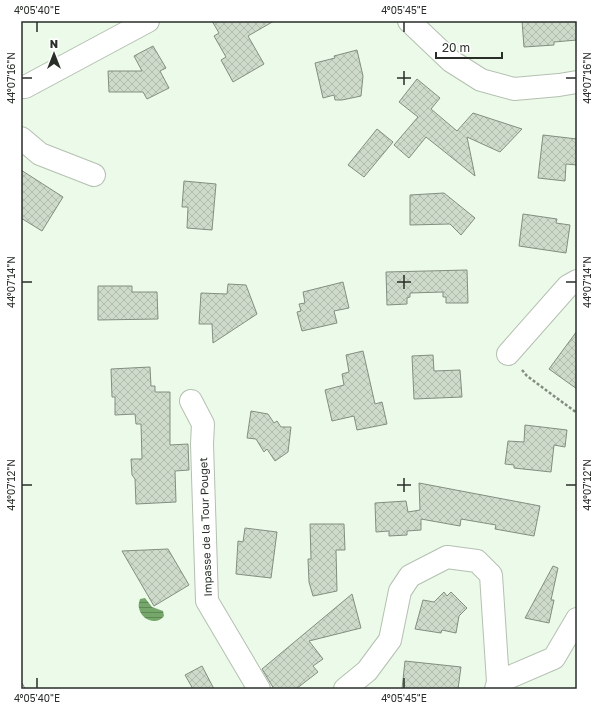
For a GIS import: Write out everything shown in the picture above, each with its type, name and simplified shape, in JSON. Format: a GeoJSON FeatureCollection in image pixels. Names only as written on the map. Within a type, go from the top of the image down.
{"type":"FeatureCollection","features":[{"type":"Feature","properties":{"kind":"street"},"geometry":{"type":"LineString","coordinates":[[21,87],[148,21]]}},
{"type":"Feature","properties":{"kind":"street"},"geometry":{"type":"LineString","coordinates":[[409,21],[451,61],[481,80],[514,89],[577,82]]}},
{"type":"Feature","properties":{"kind":"street"},"geometry":{"type":"LineString","coordinates":[[21,138],[40,154],[94,175]]}},
{"type":"Feature","properties":{"kind":"street"},"geometry":{"type":"LineString","coordinates":[[508,354],[568,286],[577,281]]}},
{"type":"Feature","properties":{"kind":"street","name":"Impasse de la Tour Pouget"},"geometry":{"type":"LineString","coordinates":[[190,401],[203,424],[202,444],[207,601],[259,689]]}},
{"type":"Feature","properties":{"kind":"street"},"geometry":{"type":"LineString","coordinates":[[345,689],[368,671],[390,640],[400,591],[410,576],[447,557],[478,561],[491,575],[497,685],[554,658],[577,619]]}},
{"type":"Feature","properties":{"kind":"path"},"geometry":{"type":"LineString","coordinates":[[508,354],[527,376],[577,413]]}},
{"type":"Feature","properties":{"kind":"shaded area"},"geometry":{"type":"Polygon","coordinates":[[[145,598],[152,607],[163,611],[164,616],[161,619],[154,621],[143,616],[140,612],[139,604],[140,599],[145,598]]]}},
{"type":"Feature","properties":{"kind":"building"},"geometry":{"type":"Polygon","coordinates":[[[212,21],[274,21],[248,36],[264,64],[233,82],[221,60],[226,57],[214,36],[219,33],[212,21]]]}},
{"type":"Feature","properties":{"kind":"building"},"geometry":{"type":"Polygon","coordinates":[[[522,21],[577,21],[577,40],[554,42],[554,45],[524,47],[522,21]]]}},
{"type":"Feature","properties":{"kind":"building"},"geometry":{"type":"Polygon","coordinates":[[[153,46],[166,68],[160,71],[169,88],[147,99],[143,92],[109,92],[108,71],[142,71],[134,56],[153,46]]]}},
{"type":"Feature","properties":{"kind":"building"},"geometry":{"type":"Polygon","coordinates":[[[357,50],[363,76],[361,96],[342,100],[335,100],[334,95],[323,98],[315,63],[357,50]]]}},
{"type":"Feature","properties":{"kind":"building"},"geometry":{"type":"Polygon","coordinates":[[[417,79],[440,98],[431,109],[457,131],[473,113],[522,129],[500,152],[467,137],[475,176],[426,137],[409,158],[394,145],[418,117],[399,102],[417,79]]]}},
{"type":"Feature","properties":{"kind":"building"},"geometry":{"type":"Polygon","coordinates":[[[377,129],[393,142],[364,177],[348,165],[377,129]]]}},
{"type":"Feature","properties":{"kind":"building"},"geometry":{"type":"Polygon","coordinates":[[[543,135],[577,139],[577,165],[566,164],[565,181],[538,178],[543,135]]]}},
{"type":"Feature","properties":{"kind":"building"},"geometry":{"type":"Polygon","coordinates":[[[21,170],[63,197],[42,231],[21,218],[21,170]]]}},
{"type":"Feature","properties":{"kind":"building"},"geometry":{"type":"Polygon","coordinates":[[[184,181],[216,184],[212,230],[187,228],[188,207],[182,207],[184,181]]]}},
{"type":"Feature","properties":{"kind":"building"},"geometry":{"type":"Polygon","coordinates":[[[444,193],[475,218],[461,235],[450,224],[410,225],[410,195],[444,193]]]}},
{"type":"Feature","properties":{"kind":"building"},"geometry":{"type":"Polygon","coordinates":[[[523,214],[557,219],[556,223],[570,225],[566,253],[519,246],[523,214]]]}},
{"type":"Feature","properties":{"kind":"building"},"geometry":{"type":"Polygon","coordinates":[[[467,270],[468,303],[446,303],[446,297],[443,297],[443,292],[410,293],[410,297],[407,298],[407,304],[387,305],[386,272],[467,270]]]}},
{"type":"Feature","properties":{"kind":"building"},"geometry":{"type":"Polygon","coordinates":[[[343,282],[349,308],[334,311],[337,323],[302,331],[297,312],[301,311],[299,304],[305,303],[303,292],[343,282]]]}},
{"type":"Feature","properties":{"kind":"building"},"geometry":{"type":"Polygon","coordinates":[[[228,284],[246,285],[257,314],[213,343],[212,324],[199,324],[201,293],[227,294],[228,284]]]}},
{"type":"Feature","properties":{"kind":"building"},"geometry":{"type":"Polygon","coordinates":[[[98,286],[132,286],[132,292],[157,292],[158,319],[98,320],[98,286]]]}},
{"type":"Feature","properties":{"kind":"building"},"geometry":{"type":"Polygon","coordinates":[[[577,331],[577,389],[549,369],[577,331]]]}},
{"type":"Feature","properties":{"kind":"building"},"geometry":{"type":"Polygon","coordinates":[[[363,351],[375,404],[382,402],[387,424],[357,430],[354,416],[332,421],[325,390],[344,385],[342,374],[349,372],[346,355],[363,351]]]}},
{"type":"Feature","properties":{"kind":"building"},"geometry":{"type":"Polygon","coordinates":[[[433,355],[434,371],[460,370],[462,397],[414,399],[412,356],[433,355]]]}},
{"type":"Feature","properties":{"kind":"building"},"geometry":{"type":"Polygon","coordinates":[[[150,367],[151,386],[155,386],[155,392],[170,392],[170,445],[188,444],[189,470],[175,471],[176,502],[136,504],[135,479],[132,475],[131,459],[142,459],[141,424],[136,424],[135,414],[115,415],[115,397],[112,397],[111,369],[150,367]]]}},
{"type":"Feature","properties":{"kind":"building"},"geometry":{"type":"Polygon","coordinates":[[[251,411],[268,414],[274,423],[277,421],[281,427],[291,427],[288,452],[275,461],[267,449],[264,452],[256,439],[247,438],[251,411]]]}},
{"type":"Feature","properties":{"kind":"building"},"geometry":{"type":"Polygon","coordinates":[[[525,425],[567,430],[565,447],[554,445],[551,472],[514,468],[514,465],[505,464],[508,441],[524,442],[525,425]]]}},
{"type":"Feature","properties":{"kind":"building"},"geometry":{"type":"Polygon","coordinates":[[[419,483],[540,506],[534,536],[495,529],[496,525],[461,519],[460,526],[421,519],[421,530],[407,531],[407,535],[389,536],[389,531],[376,532],[375,503],[406,501],[408,512],[420,510],[419,483]]]}},
{"type":"Feature","properties":{"kind":"building"},"geometry":{"type":"Polygon","coordinates":[[[310,524],[344,524],[345,550],[336,550],[337,591],[313,596],[309,582],[308,559],[311,559],[310,524]]]}},
{"type":"Feature","properties":{"kind":"building"},"geometry":{"type":"Polygon","coordinates":[[[245,528],[277,532],[271,578],[236,574],[238,541],[243,542],[245,528]]]}},
{"type":"Feature","properties":{"kind":"building"},"geometry":{"type":"Polygon","coordinates":[[[168,549],[189,585],[154,606],[122,551],[168,549]]]}},
{"type":"Feature","properties":{"kind":"building"},"geometry":{"type":"Polygon","coordinates":[[[553,566],[558,568],[551,600],[554,600],[549,623],[525,618],[553,566]]]}},
{"type":"Feature","properties":{"kind":"building"},"geometry":{"type":"Polygon","coordinates":[[[444,592],[447,596],[451,592],[467,608],[459,616],[456,633],[442,630],[441,633],[415,629],[423,600],[434,602],[444,592]]]}},
{"type":"Feature","properties":{"kind":"building"},"geometry":{"type":"Polygon","coordinates":[[[352,594],[361,628],[309,641],[323,659],[313,666],[318,672],[296,689],[274,689],[262,669],[352,594]]]}},
{"type":"Feature","properties":{"kind":"building"},"geometry":{"type":"Polygon","coordinates":[[[405,661],[461,667],[458,689],[402,689],[405,661]]]}},
{"type":"Feature","properties":{"kind":"building"},"geometry":{"type":"Polygon","coordinates":[[[202,666],[214,689],[193,689],[185,675],[202,666]]]}},
{"type":"Feature","properties":{"kind":"railway"},"geometry":{"type":"LineString","coordinates":[[21,685],[23,689]]}}]}
